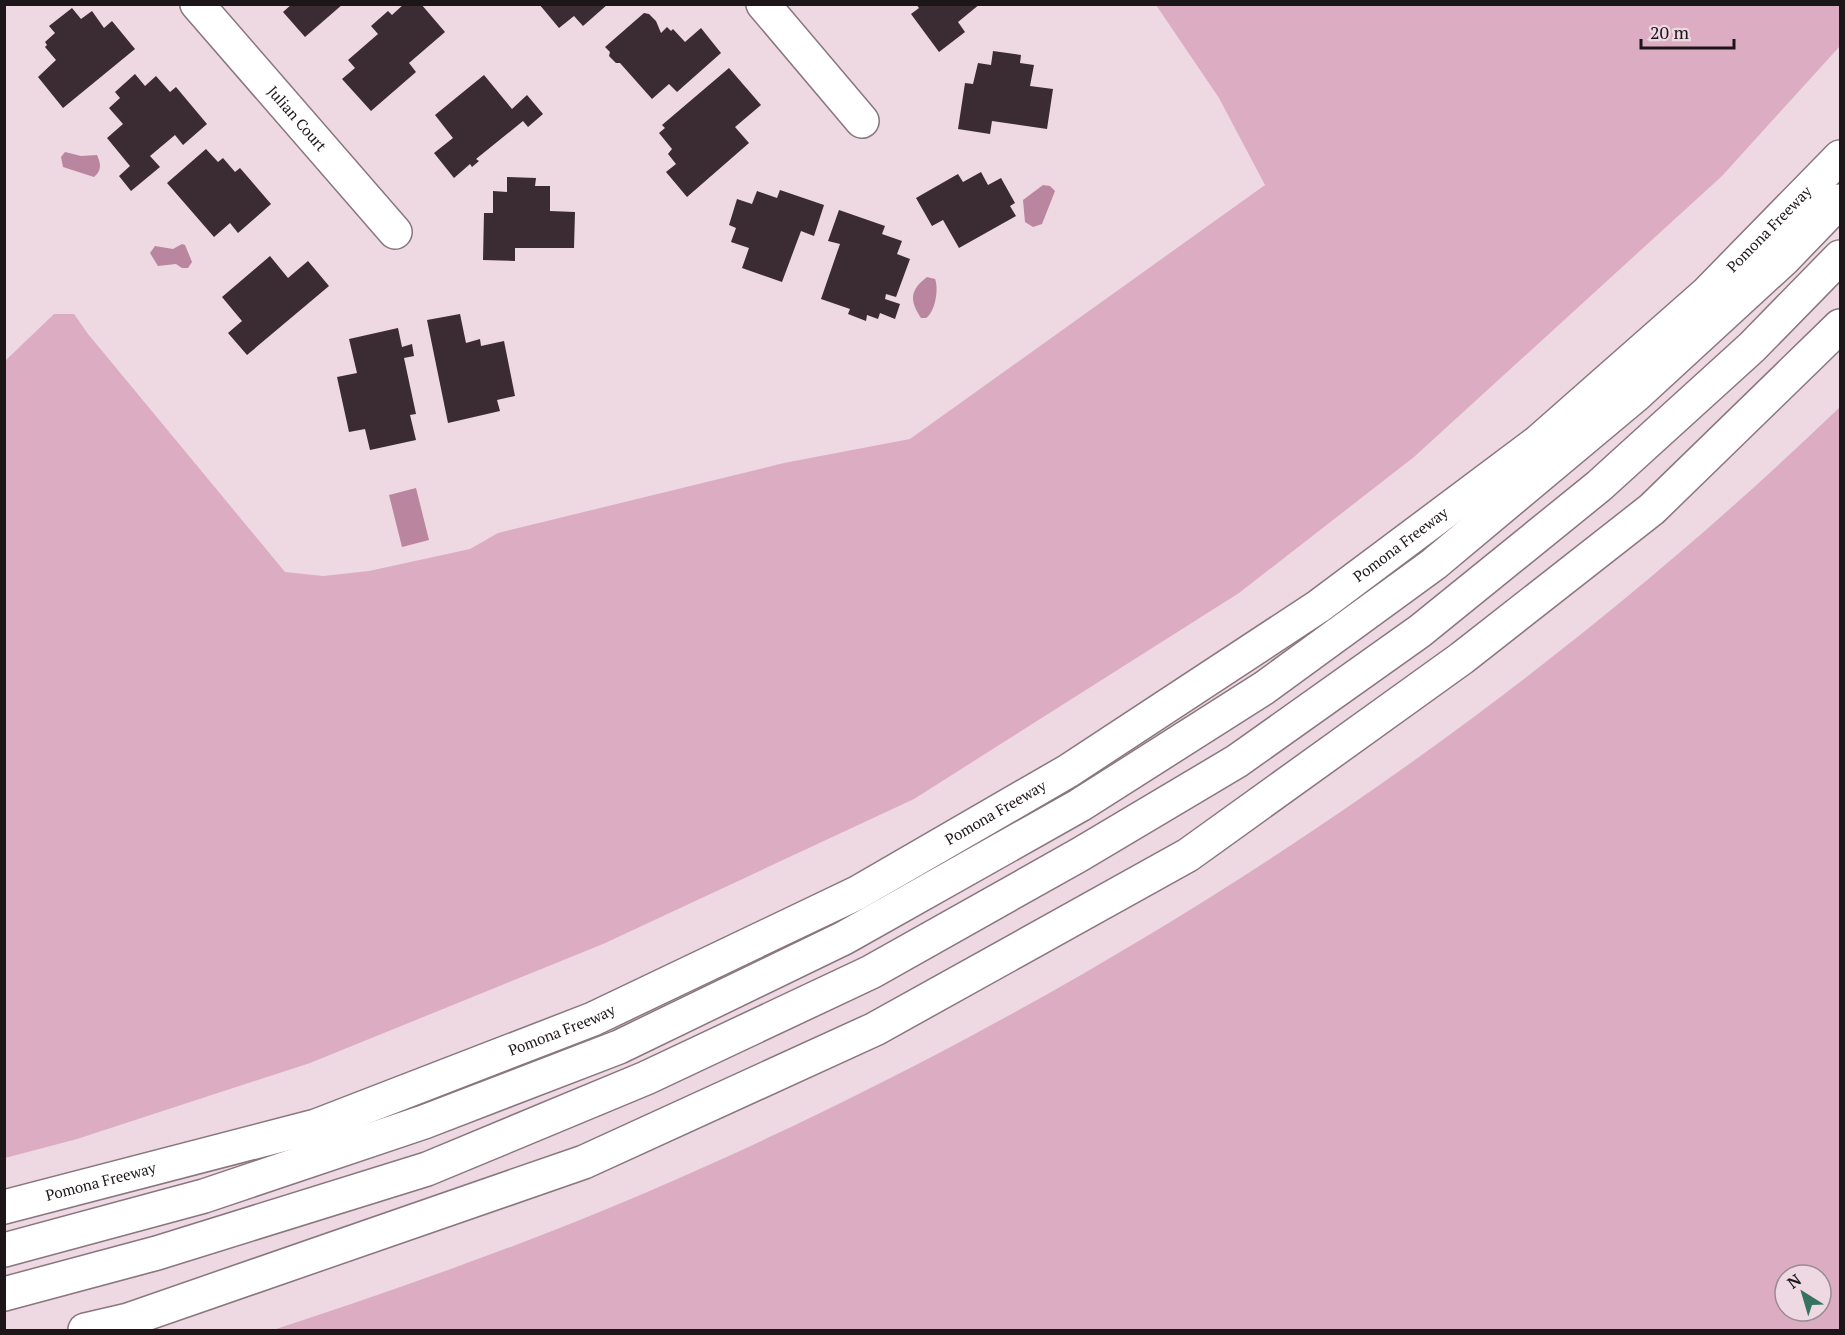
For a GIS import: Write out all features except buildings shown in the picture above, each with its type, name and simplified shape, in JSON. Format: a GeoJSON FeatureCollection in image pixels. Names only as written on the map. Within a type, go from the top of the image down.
{"type":"FeatureCollection","features":[{"type":"Feature","properties":{"kind":"main road","name":"Julian Court"},"geometry":{"type":"LineString","coordinates":[[197,4],[395,232]]}},
{"type":"Feature","properties":{"kind":"main road"},"geometry":{"type":"LineString","coordinates":[[763,4],[862,121]]}},
{"type":"Feature","properties":{"kind":"main road","name":"Pomona Freeway"},"geometry":{"type":"LineString","coordinates":[[4,1207],[316,1126],[593,1019],[857,893],[1068,771],[1299,618],[1529,449],[1706,294],[1840,158]]}},
{"type":"Feature","properties":{"kind":"main road"},"geometry":{"type":"LineString","coordinates":[[4,1250],[215,1192],[424,1122],[619,1047],[844,938],[1080,804],[1264,688],[1434,564],[1636,395],[1784,259],[1840,201]]}},
{"type":"Feature","properties":{"kind":"main road"},"geometry":{"type":"LineString","coordinates":[[4,1294],[157,1253],[427,1169],[657,1073],[871,972],[1237,761],[1420,631],[1599,486],[1752,346],[1840,258]]}},
{"type":"Feature","properties":{"kind":"main road"},"geometry":{"type":"LineString","coordinates":[[85,1330],[128,1320],[584,1162],[875,1029],[1188,855],[1462,658],[1652,509],[1840,326]]}},
{"type":"Feature","properties":{"kind":"shaded area"},"geometry":{"type":"Polygon","coordinates":[[[1156,5],[1840,5],[1840,46],[1722,176],[1414,457],[1239,593],[914,799],[603,944],[310,1063],[77,1139],[5,1158],[5,361],[54,314],[74,314],[88,334],[285,572],[323,576],[369,571],[470,549],[498,533],[784,463],[910,439],[1265,185],[1219,98],[1156,5]]]}},
{"type":"Feature","properties":{"kind":"shaded area"},"geometry":{"type":"Polygon","coordinates":[[[65,152],[81,156],[97,155],[100,169],[94,177],[63,167],[61,157],[65,152]]]}},
{"type":"Feature","properties":{"kind":"shaded area"},"geometry":{"type":"Polygon","coordinates":[[[1043,185],[1050,186],[1055,191],[1042,224],[1033,227],[1025,222],[1023,200],[1043,185]]]}},
{"type":"Feature","properties":{"kind":"shaded area"},"geometry":{"type":"Polygon","coordinates":[[[182,244],[185,245],[192,262],[188,268],[182,268],[176,264],[158,266],[150,253],[155,246],[173,249],[182,244]]]}},
{"type":"Feature","properties":{"kind":"shaded area"},"geometry":{"type":"Polygon","coordinates":[[[927,277],[935,279],[936,294],[934,306],[929,315],[921,318],[914,306],[913,296],[917,286],[927,277]]]}},
{"type":"Feature","properties":{"kind":"shaded area"},"geometry":{"type":"Polygon","coordinates":[[[1840,407],[1840,1330],[273,1330],[460,1266],[645,1193],[809,1119],[969,1037],[1125,949],[1278,854],[1426,752],[1570,643],[1708,528],[1840,407]]]}},
{"type":"Feature","properties":{"kind":"shaded area"},"geometry":{"type":"Polygon","coordinates":[[[416,488],[429,540],[402,547],[389,495],[416,488]]]}}]}
